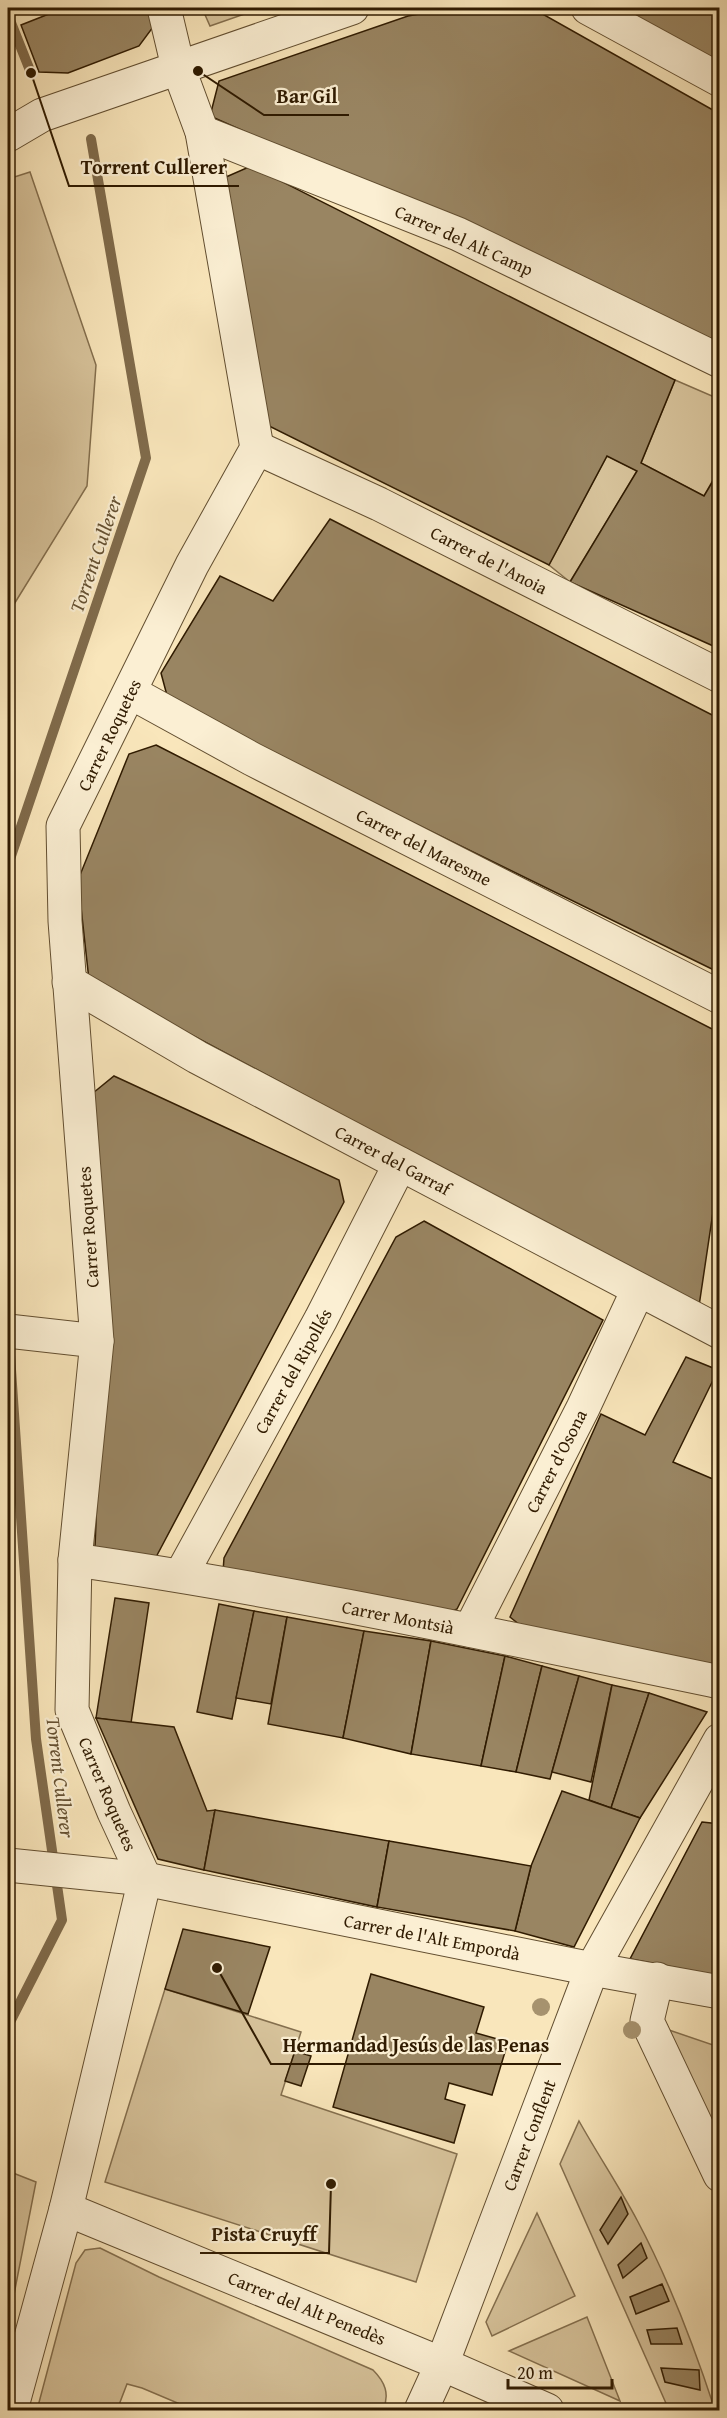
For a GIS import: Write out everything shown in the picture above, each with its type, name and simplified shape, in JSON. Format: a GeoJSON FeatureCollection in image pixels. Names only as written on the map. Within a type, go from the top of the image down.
{"type":"FeatureCollection","features":[{"type":"Feature","properties":{"kind":"street"},"geometry":{"type":"LineString","coordinates":[[164,8],[165,71],[202,132],[257,448]]}},
{"type":"Feature","properties":{"kind":"street"},"geometry":{"type":"LineString","coordinates":[[8,135],[42,115],[352,8]]}},
{"type":"Feature","properties":{"kind":"street"},"geometry":{"type":"LineString","coordinates":[[588,8],[720,80]]}},
{"type":"Feature","properties":{"kind":"street"},"geometry":{"type":"LineString","coordinates":[[8,118],[42,115]]}},
{"type":"Feature","properties":{"kind":"street","name":"Carrer del Alt Camp"},"geometry":{"type":"LineString","coordinates":[[202,132],[458,234],[720,361]]}},
{"type":"Feature","properties":{"kind":"street","name":"Carrer de l'Anoia"},"geometry":{"type":"LineString","coordinates":[[257,448],[379,504],[720,676]]}},
{"type":"Feature","properties":{"kind":"street","name":"Carrer Roquetes"},"geometry":{"type":"LineString","coordinates":[[145,1879],[114,1812],[72,1710],[75,1560],[97,1341],[69,982],[63,826],[192,565],[257,448]]}},
{"type":"Feature","properties":{"kind":"street","name":"Carrer del Maresme"},"geometry":{"type":"LineString","coordinates":[[130,692],[252,759],[720,998]]}},
{"type":"Feature","properties":{"kind":"street","name":"Carrer del Garraf"},"geometry":{"type":"LineString","coordinates":[[69,982],[197,1057],[720,1332]]}},
{"type":"Feature","properties":{"kind":"street","name":"Carrer del Ripollés"},"geometry":{"type":"LineString","coordinates":[[181,1575],[321,1319],[400,1164]]}},
{"type":"Feature","properties":{"kind":"street","name":"Carrer d'Osona"},"geometry":{"type":"LineString","coordinates":[[470,1630],[584,1408],[638,1290]]}},
{"type":"Feature","properties":{"kind":"street"},"geometry":{"type":"LineString","coordinates":[[8,1330],[97,1341]]}},
{"type":"Feature","properties":{"kind":"street","name":"Carrer Montsià"},"geometry":{"type":"LineString","coordinates":[[75,1560],[181,1575],[470,1630],[720,1682]]}},
{"type":"Feature","properties":{"kind":"street","name":"Carrer Conflent"},"geometry":{"type":"LineString","coordinates":[[421,2410],[442,2364],[592,1969],[720,1740]]}},
{"type":"Feature","properties":{"kind":"street","name":"Carrer de l'Alt Empordà"},"geometry":{"type":"LineString","coordinates":[[8,1865],[145,1879],[592,1969],[720,1992]]}},
{"type":"Feature","properties":{"kind":"street"},"geometry":{"type":"LineString","coordinates":[[11,2410],[66,2209],[145,1879]]}},
{"type":"Feature","properties":{"kind":"street"},"geometry":{"type":"LineString","coordinates":[[657,1979],[647,2021],[720,2175]]}},
{"type":"Feature","properties":{"kind":"street","name":"Carrer del Alt Penedès"},"geometry":{"type":"LineString","coordinates":[[66,2209],[442,2364],[547,2410]]}},
{"type":"Feature","properties":{"kind":"shaded area"},"geometry":{"type":"Polygon","coordinates":[[[202,8],[262,8],[210,26],[202,8]]]}},
{"type":"Feature","properties":{"kind":"shaded area"},"geometry":{"type":"Polygon","coordinates":[[[30,172],[96,365],[87,486],[8,614],[8,179],[30,172]]]}},
{"type":"Feature","properties":{"kind":"shaded area"},"geometry":{"type":"Polygon","coordinates":[[[675,380],[719,399],[719,469],[704,496],[641,463],[675,380]]]}},
{"type":"Feature","properties":{"kind":"shaded area"},"geometry":{"type":"Polygon","coordinates":[[[607,456],[637,471],[570,582],[549,565],[607,456]]]}},
{"type":"Feature","properties":{"kind":"shaded area"},"geometry":{"type":"Polygon","coordinates":[[[165,1989],[301,2032],[281,2095],[457,2154],[416,2282],[105,2182],[165,1989]]]}},
{"type":"Feature","properties":{"kind":"shaded area"},"geometry":{"type":"Polygon","coordinates":[[[666,2029],[719,2047],[719,2147],[666,2029]]]}},
{"type":"Feature","properties":{"kind":"shaded area"},"geometry":{"type":"Polygon","coordinates":[[[579,2121],[630,2207],[660,2266],[690,2338],[715,2410],[669,2410],[560,2164],[579,2121]]]}},
{"type":"Feature","properties":{"kind":"shaded area"},"geometry":{"type":"Polygon","coordinates":[[[8,2171],[36,2182],[8,2325],[8,2171]]]}},
{"type":"Feature","properties":{"kind":"shaded area"},"geometry":{"type":"Polygon","coordinates":[[[537,2213],[575,2296],[492,2336],[486,2322],[537,2213]]]}},
{"type":"Feature","properties":{"kind":"shaded area"},"geometry":{"type":"Polygon","coordinates":[[[100,2248],[159,2277],[373,2370],[385,2388],[386,2399],[383,2410],[194,2410],[127,2384],[117,2410],[37,2410],[76,2263],[85,2250],[100,2248]]]}},
{"type":"Feature","properties":{"kind":"shaded area"},"geometry":{"type":"Polygon","coordinates":[[[587,2317],[620,2401],[509,2351],[587,2317]]]}},
{"type":"Feature","properties":{"kind":"building"},"geometry":{"type":"Polygon","coordinates":[[[64,8],[154,8],[159,19],[139,46],[68,73],[39,72],[21,25],[64,8]]]}},
{"type":"Feature","properties":{"kind":"building"},"geometry":{"type":"Polygon","coordinates":[[[453,8],[532,8],[720,114],[720,345],[210,116],[219,81],[408,16],[453,8]]]}},
{"type":"Feature","properties":{"kind":"building"},"geometry":{"type":"Polygon","coordinates":[[[614,8],[720,8],[720,66],[614,8]]]}},
{"type":"Feature","properties":{"kind":"building"},"geometry":{"type":"Polygon","coordinates":[[[251,166],[675,380],[641,463],[704,496],[720,469],[720,649],[570,582],[637,471],[607,456],[549,565],[265,424],[226,177],[251,166]]]}},
{"type":"Feature","properties":{"kind":"building"},"geometry":{"type":"Polygon","coordinates":[[[330,519],[720,719],[720,973],[169,703],[161,673],[220,576],[273,601],[330,519]]]}},
{"type":"Feature","properties":{"kind":"building"},"geometry":{"type":"Polygon","coordinates":[[[156,745],[720,1033],[720,1165],[699,1306],[89,980],[78,880],[129,754],[156,745]]]}},
{"type":"Feature","properties":{"kind":"building"},"geometry":{"type":"Polygon","coordinates":[[[114,1076],[339,1180],[344,1202],[155,1559],[95,1547],[97,1496],[93,1093],[114,1076]]]}},
{"type":"Feature","properties":{"kind":"building"},"geometry":{"type":"Polygon","coordinates":[[[424,1221],[603,1320],[457,1609],[440,1617],[223,1572],[224,1558],[396,1237],[424,1221]]]}},
{"type":"Feature","properties":{"kind":"building"},"geometry":{"type":"Polygon","coordinates":[[[686,1357],[718,1370],[673,1462],[720,1482],[720,1662],[707,1668],[525,1629],[510,1617],[601,1414],[645,1435],[686,1357]]]}},
{"type":"Feature","properties":{"kind":"building"},"geometry":{"type":"Polygon","coordinates":[[[115,1598],[149,1603],[131,1723],[96,1718],[115,1598]]]}},
{"type":"Feature","properties":{"kind":"building"},"geometry":{"type":"Polygon","coordinates":[[[219,1604],[254,1611],[232,1719],[197,1712],[219,1604]]]}},
{"type":"Feature","properties":{"kind":"building"},"geometry":{"type":"Polygon","coordinates":[[[254,1611],[287,1617],[271,1704],[236,1698],[254,1611]]]}},
{"type":"Feature","properties":{"kind":"building"},"geometry":{"type":"Polygon","coordinates":[[[287,1617],[364,1631],[343,1738],[268,1724],[287,1617]]]}},
{"type":"Feature","properties":{"kind":"building"},"geometry":{"type":"Polygon","coordinates":[[[364,1631],[431,1641],[411,1754],[343,1738],[364,1631]]]}},
{"type":"Feature","properties":{"kind":"building"},"geometry":{"type":"Polygon","coordinates":[[[431,1641],[505,1656],[481,1766],[411,1754],[431,1641]]]}},
{"type":"Feature","properties":{"kind":"building"},"geometry":{"type":"Polygon","coordinates":[[[505,1656],[542,1666],[516,1772],[481,1766],[505,1656]]]}},
{"type":"Feature","properties":{"kind":"building"},"geometry":{"type":"Polygon","coordinates":[[[542,1666],[579,1676],[550,1779],[516,1772],[542,1666]]]}},
{"type":"Feature","properties":{"kind":"building"},"geometry":{"type":"Polygon","coordinates":[[[579,1676],[612,1685],[591,1782],[552,1772],[579,1676]]]}},
{"type":"Feature","properties":{"kind":"building"},"geometry":{"type":"Polygon","coordinates":[[[612,1685],[649,1693],[611,1808],[589,1800],[612,1685]]]}},
{"type":"Feature","properties":{"kind":"building"},"geometry":{"type":"Polygon","coordinates":[[[649,1693],[707,1712],[640,1818],[611,1808],[649,1693]]]}},
{"type":"Feature","properties":{"kind":"building"},"geometry":{"type":"Polygon","coordinates":[[[96,1718],[174,1727],[207,1811],[215,1810],[204,1870],[158,1859],[96,1718]]]}},
{"type":"Feature","properties":{"kind":"building"},"geometry":{"type":"Polygon","coordinates":[[[562,1791],[640,1818],[574,1947],[515,1931],[531,1866],[562,1791]]]}},
{"type":"Feature","properties":{"kind":"building"},"geometry":{"type":"Polygon","coordinates":[[[215,1810],[389,1841],[377,1907],[204,1870],[215,1810]]]}},
{"type":"Feature","properties":{"kind":"building"},"geometry":{"type":"Polygon","coordinates":[[[702,1822],[720,1824],[720,1976],[630,1959],[702,1822]]]}},
{"type":"Feature","properties":{"kind":"building"},"geometry":{"type":"Polygon","coordinates":[[[389,1841],[531,1866],[515,1931],[377,1907],[389,1841]]]}},
{"type":"Feature","properties":{"kind":"building"},"geometry":{"type":"Polygon","coordinates":[[[183,1929],[270,1947],[248,2014],[165,1989],[183,1929]]]}},
{"type":"Feature","properties":{"kind":"building"},"geometry":{"type":"Polygon","coordinates":[[[371,1974],[484,2007],[476,2033],[508,2042],[492,2095],[449,2083],[445,2099],[465,2105],[454,2143],[333,2107],[371,1974]]]}},
{"type":"Feature","properties":{"kind":"building"},"geometry":{"type":"Polygon","coordinates":[[[295,2051],[311,2056],[301,2086],[285,2081],[295,2051]]]}},
{"type":"Feature","properties":{"kind":"building"},"geometry":{"type":"Polygon","coordinates":[[[621,2197],[628,2214],[608,2244],[600,2230],[621,2197]]]}},
{"type":"Feature","properties":{"kind":"building"},"geometry":{"type":"Polygon","coordinates":[[[641,2243],[647,2258],[623,2278],[618,2265],[641,2243]]]}},
{"type":"Feature","properties":{"kind":"building"},"geometry":{"type":"Polygon","coordinates":[[[662,2284],[669,2301],[636,2314],[630,2297],[662,2284]]]}},
{"type":"Feature","properties":{"kind":"building"},"geometry":{"type":"Polygon","coordinates":[[[677,2328],[682,2344],[651,2344],[647,2330],[677,2328]]]}},
{"type":"Feature","properties":{"kind":"building"},"geometry":{"type":"Polygon","coordinates":[[[661,2368],[699,2370],[700,2390],[665,2382],[661,2368]]]}},
{"type":"Feature","properties":{"kind":"waterway","name":"Torrent Cullerer"},"geometry":{"type":"LineString","coordinates":[[8,15],[31,73]]}},
{"type":"Feature","properties":{"kind":"waterway","name":"Torrent Cullerer"},"geometry":{"type":"LineString","coordinates":[[8,865],[146,458],[91,139]]}},
{"type":"Feature","properties":{"kind":"waterway","name":"Torrent Cullerer"},"geometry":{"type":"LineString","coordinates":[[8,1295],[9,1325]]}},
{"type":"Feature","properties":{"kind":"waterway","name":"Torrent Cullerer"},"geometry":{"type":"LineString","coordinates":[[8,2026],[62,1920],[36,1739],[9,1340]]}},
{"type":"Feature","properties":{"kind":"place","name":"Bar Gil"},"geometry":{"type":"Point","coordinates":[198,71]}},
{"type":"Feature","properties":{"kind":"place","name":"Torrent Cullerer"},"geometry":{"type":"Point","coordinates":[31,73]}},
{"type":"Feature","properties":{"kind":"place","name":"Hermandad Jesús de las Penas"},"geometry":{"type":"Point","coordinates":[217,1968]}},
{"type":"Feature","properties":{"kind":"place","name":"Pista Cruyff"},"geometry":{"type":"Point","coordinates":[331,2184]}}]}
